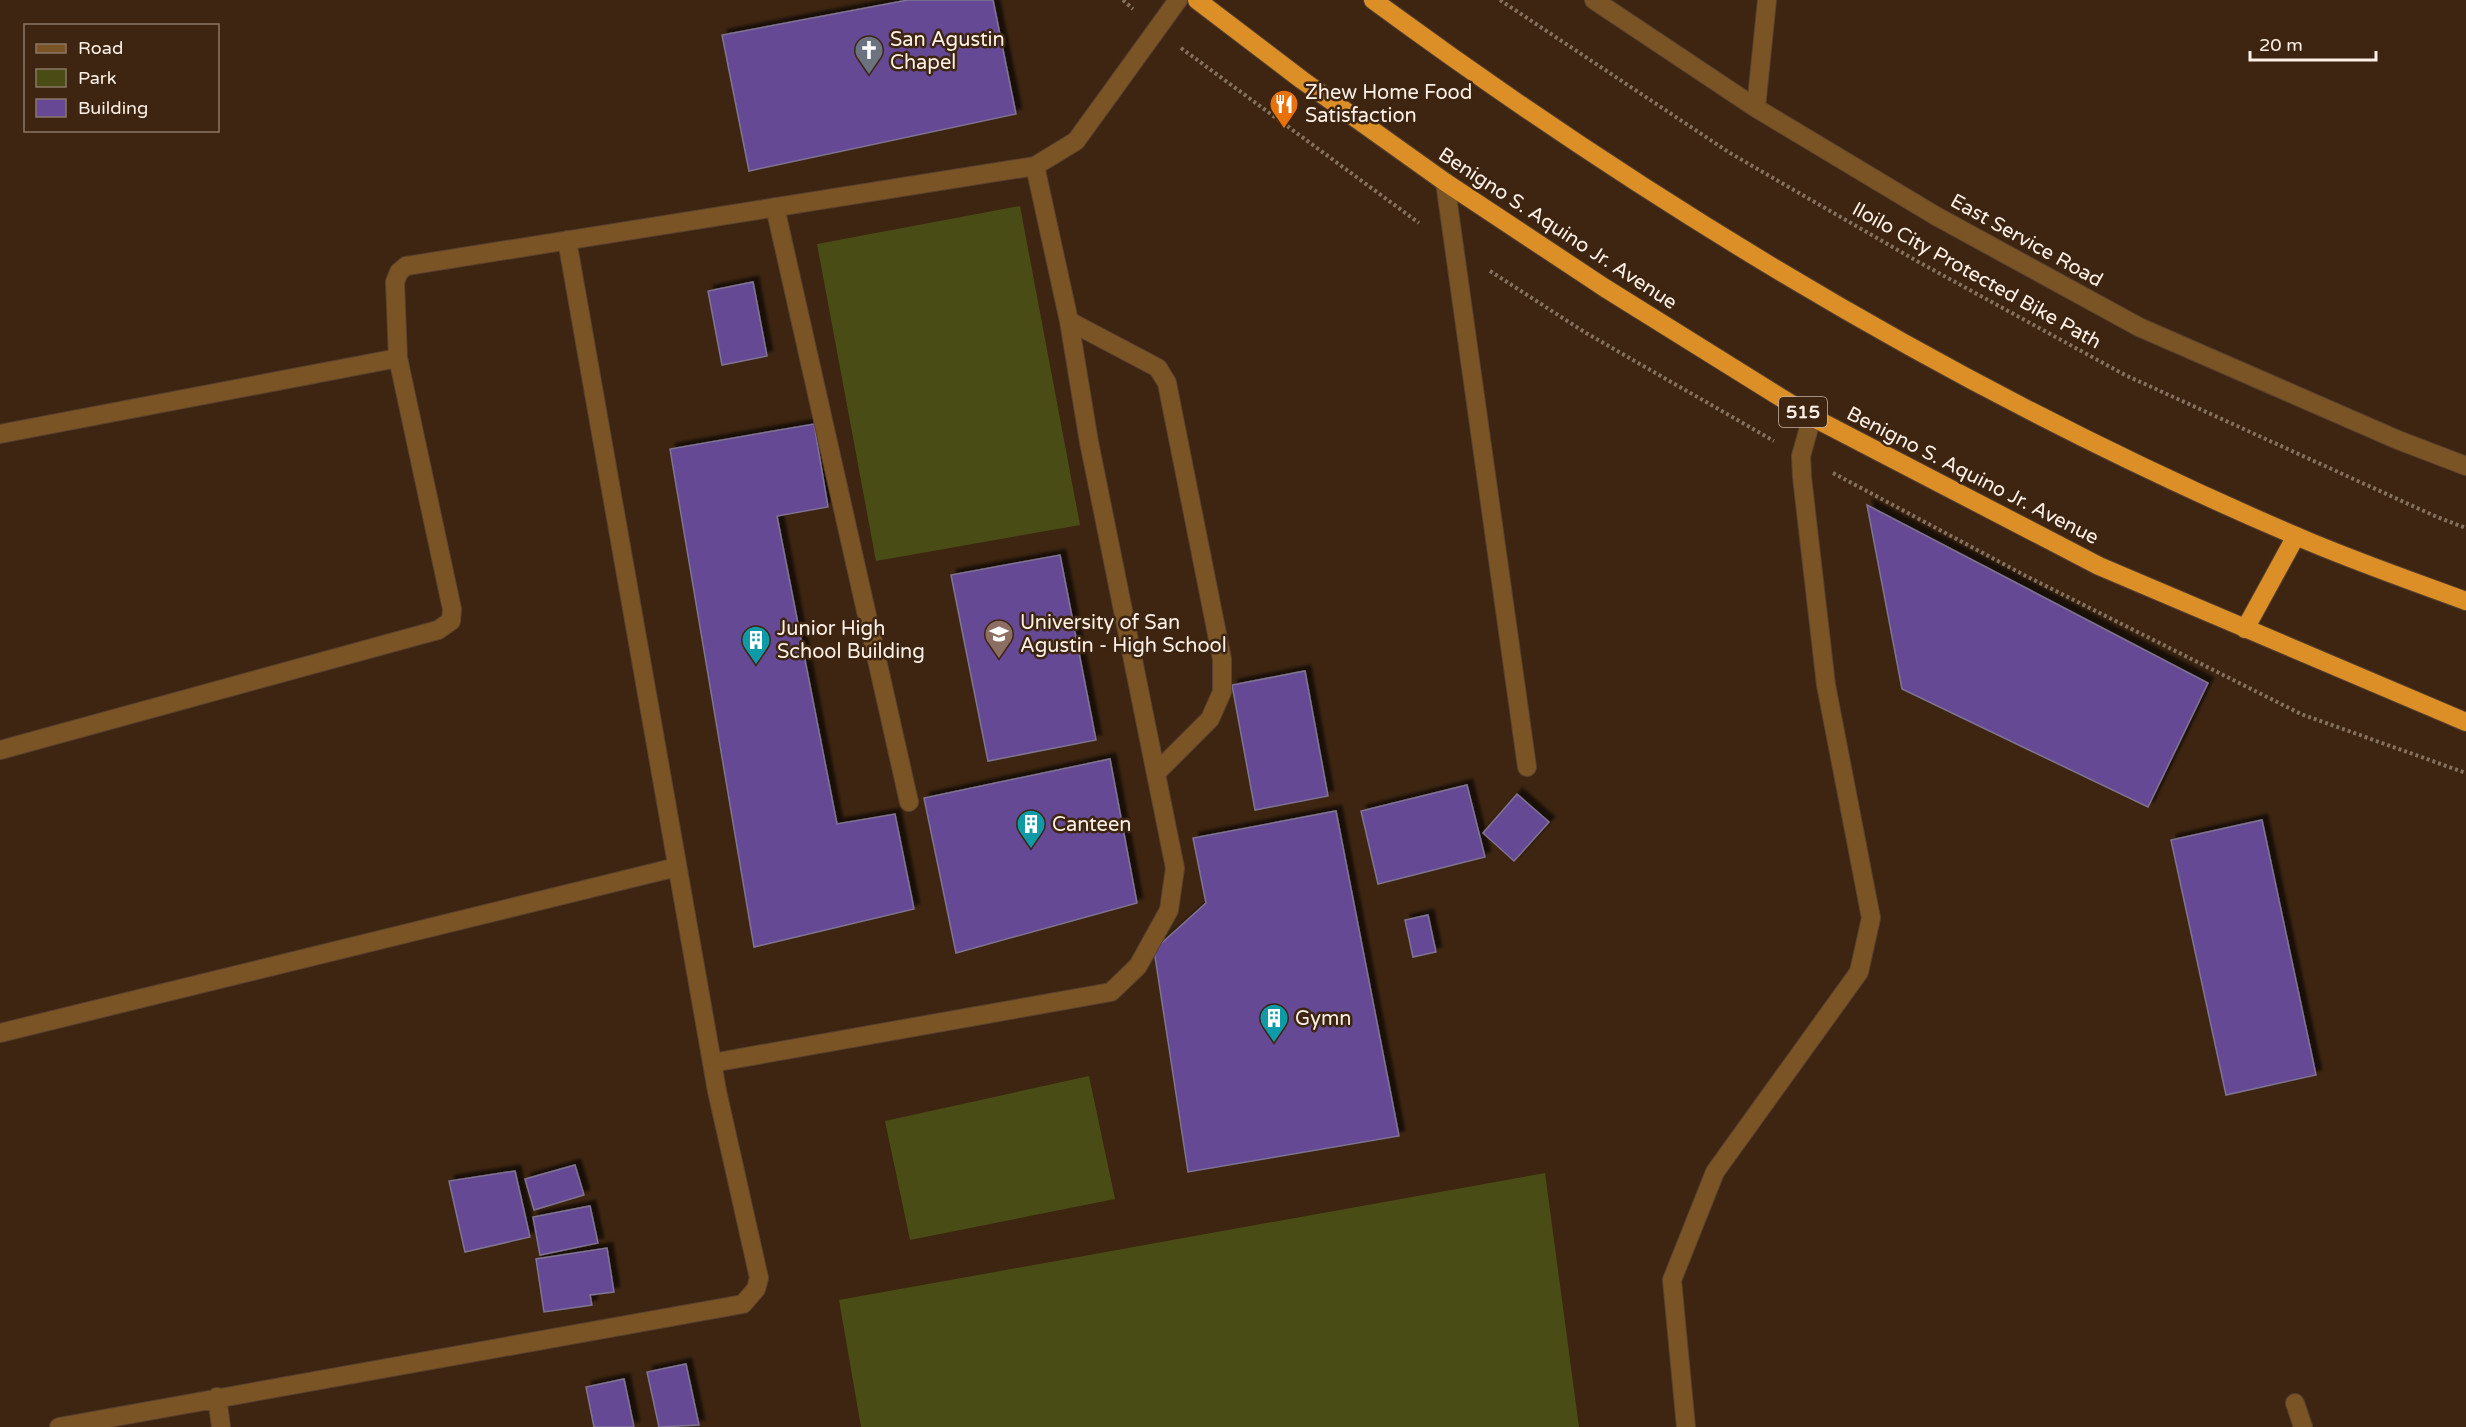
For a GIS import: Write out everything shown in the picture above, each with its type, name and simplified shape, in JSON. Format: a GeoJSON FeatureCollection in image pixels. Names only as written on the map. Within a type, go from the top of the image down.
{"type":"FeatureCollection","features":[{"type":"Feature","properties":{"kind":"highway","name":"Benigno S. Aquino Jr. Avenue"},"geometry":{"type":"LineString","coordinates":[[1197,0],[1302,80],[1444,182],[1605,288],[1812,417],[2099,566],[2466,722]]}},
{"type":"Feature","properties":{"kind":"highway"},"geometry":{"type":"LineString","coordinates":[[1373,0],[1450,57],[1689,216],[1878,330],[2099,446],[2296,536],[2466,601]]}},
{"type":"Feature","properties":{"kind":"highway"},"geometry":{"type":"LineString","coordinates":[[2245,629],[2296,536]]}},
{"type":"Feature","properties":{"kind":"street"},"geometry":{"type":"LineString","coordinates":[[0,750],[438,630],[451,621],[452,609],[398,358],[395,282],[399,272],[406,267],[1035,166],[1076,141],[1178,0]]}},
{"type":"Feature","properties":{"kind":"street","name":"East Service Road"},"geometry":{"type":"LineString","coordinates":[[1594,0],[1756,108],[1936,216],[2139,327],[2398,440],[2466,466]]}},
{"type":"Feature","properties":{"kind":"street"},"geometry":{"type":"LineString","coordinates":[[1756,108],[1767,0]]}},
{"type":"Feature","properties":{"kind":"street"},"geometry":{"type":"LineString","coordinates":[[712,1063],[1112,992],[1138,966],[1169,910],[1175,868],[1089,442],[1069,321],[1035,166]]}},
{"type":"Feature","properties":{"kind":"street"},"geometry":{"type":"LineString","coordinates":[[1444,182],[1527,767]]}},
{"type":"Feature","properties":{"kind":"street"},"geometry":{"type":"LineString","coordinates":[[775,207],[909,802]]}},
{"type":"Feature","properties":{"kind":"street"},"geometry":{"type":"LineString","coordinates":[[59,1427],[743,1304],[756,1289],[759,1278],[712,1063],[567,240]]}},
{"type":"Feature","properties":{"kind":"street"},"geometry":{"type":"LineString","coordinates":[[1069,321],[1158,368],[1167,383],[1222,659],[1222,692],[1210,719],[1156,773]]}},
{"type":"Feature","properties":{"kind":"street"},"geometry":{"type":"LineString","coordinates":[[0,434],[398,358]]}},
{"type":"Feature","properties":{"kind":"street"},"geometry":{"type":"LineString","coordinates":[[1686,1427],[1672,1280],[1715,1172],[1859,972],[1871,918],[1824,673],[1802,477],[1802,456],[1812,417]]}},
{"type":"Feature","properties":{"kind":"street"},"geometry":{"type":"LineString","coordinates":[[0,1033],[677,867]]}},
{"type":"Feature","properties":{"kind":"street"},"geometry":{"type":"LineString","coordinates":[[217,1397],[221,1427]]}},
{"type":"Feature","properties":{"kind":"street"},"geometry":{"type":"LineString","coordinates":[[2295,1403],[2303,1427]]}},
{"type":"Feature","properties":{"kind":"path","name":"Iloilo City Protected Bike Path"},"geometry":{"type":"LineString","coordinates":[[1500,0],[1730,153],[1915,260],[2114,369],[2374,489],[2466,528]]}},
{"type":"Feature","properties":{"kind":"green space"},"geometry":{"type":"Polygon","coordinates":[[[1020,206],[1080,525],[876,561],[817,244],[1020,206]]]}},
{"type":"Feature","properties":{"kind":"green space"},"geometry":{"type":"Polygon","coordinates":[[[1089,1076],[1115,1199],[910,1240],[885,1121],[1089,1076]]]}},
{"type":"Feature","properties":{"kind":"green space"},"geometry":{"type":"Polygon","coordinates":[[[1545,1173],[1579,1427],[861,1427],[839,1300],[1545,1173]]]}},
{"type":"Feature","properties":{"kind":"building","name":"San Agustin Chapel"},"geometry":{"type":"Polygon","coordinates":[[[908,0],[993,0],[1016,114],[749,171],[722,35],[908,0]]]}},
{"type":"Feature","properties":{"kind":"building"},"geometry":{"type":"Polygon","coordinates":[[[753,282],[767,356],[722,365],[708,291],[753,282]]]}},
{"type":"Feature","properties":{"kind":"building","name":"Junior High School Building"},"geometry":{"type":"Polygon","coordinates":[[[814,424],[828,507],[777,516],[837,824],[895,814],[914,909],[754,947],[670,449],[814,424]]]}},
{"type":"Feature","properties":{"kind":"building"},"geometry":{"type":"Polygon","coordinates":[[[1867,505],[2208,683],[2148,807],[1902,689],[1867,505]]]}},
{"type":"Feature","properties":{"kind":"building"},"geometry":{"type":"Polygon","coordinates":[[[1060,555],[1096,740],[988,761],[951,575],[1060,555]]]}},
{"type":"Feature","properties":{"kind":"building"},"geometry":{"type":"Polygon","coordinates":[[[1305,671],[1328,796],[1255,810],[1232,685],[1305,671]]]}},
{"type":"Feature","properties":{"kind":"building","name":"Canteen"},"geometry":{"type":"Polygon","coordinates":[[[1110,759],[1137,903],[956,953],[924,798],[1110,759]]]}},
{"type":"Feature","properties":{"kind":"building"},"geometry":{"type":"Polygon","coordinates":[[[1467,785],[1485,857],[1378,884],[1361,811],[1467,785]]]}},
{"type":"Feature","properties":{"kind":"building"},"geometry":{"type":"Polygon","coordinates":[[[1517,794],[1549,822],[1514,861],[1483,833],[1517,794]]]}},
{"type":"Feature","properties":{"kind":"building","name":"Gymn"},"geometry":{"type":"Polygon","coordinates":[[[1336,811],[1399,1136],[1188,1172],[1154,950],[1206,903],[1193,838],[1336,811]]]}},
{"type":"Feature","properties":{"kind":"building"},"geometry":{"type":"Polygon","coordinates":[[[2262,820],[2316,1075],[2226,1095],[2171,840],[2262,820]]]}},
{"type":"Feature","properties":{"kind":"building"},"geometry":{"type":"Polygon","coordinates":[[[1428,915],[1436,952],[1413,957],[1405,920],[1428,915]]]}},
{"type":"Feature","properties":{"kind":"building"},"geometry":{"type":"Polygon","coordinates":[[[575,1165],[584,1195],[534,1210],[525,1179],[575,1165]]]}},
{"type":"Feature","properties":{"kind":"building"},"geometry":{"type":"Polygon","coordinates":[[[515,1171],[530,1237],[465,1252],[449,1181],[515,1171]]]}},
{"type":"Feature","properties":{"kind":"building"},"geometry":{"type":"Polygon","coordinates":[[[590,1206],[598,1243],[540,1255],[533,1217],[590,1206]]]}},
{"type":"Feature","properties":{"kind":"building"},"geometry":{"type":"Polygon","coordinates":[[[607,1248],[614,1292],[590,1295],[592,1305],[544,1312],[536,1259],[607,1248]]]}},
{"type":"Feature","properties":{"kind":"building"},"geometry":{"type":"Polygon","coordinates":[[[686,1364],[699,1425],[659,1427],[647,1372],[686,1364]]]}},
{"type":"Feature","properties":{"kind":"building"},"geometry":{"type":"Polygon","coordinates":[[[624,1379],[634,1427],[594,1427],[586,1387],[624,1379]]]}},
{"type":"Feature","properties":{"kind":"place","name":"San Agustin Chapel"},"geometry":{"type":"Point","coordinates":[869,76]}},
{"type":"Feature","properties":{"kind":"place","name":"Zhew Home Food Satisfaction"},"geometry":{"type":"Point","coordinates":[1284,130]}},
{"type":"Feature","properties":{"kind":"place","name":"University of San Agustin - High School"},"geometry":{"type":"Point","coordinates":[999,660]}},
{"type":"Feature","properties":{"kind":"place","name":"Junior High School Building"},"geometry":{"type":"Point","coordinates":[756,666]}},
{"type":"Feature","properties":{"kind":"place","name":"Canteen"},"geometry":{"type":"Point","coordinates":[1031,850]}},
{"type":"Feature","properties":{"kind":"place","name":"Gymn"},"geometry":{"type":"Point","coordinates":[1274,1044]}}]}
